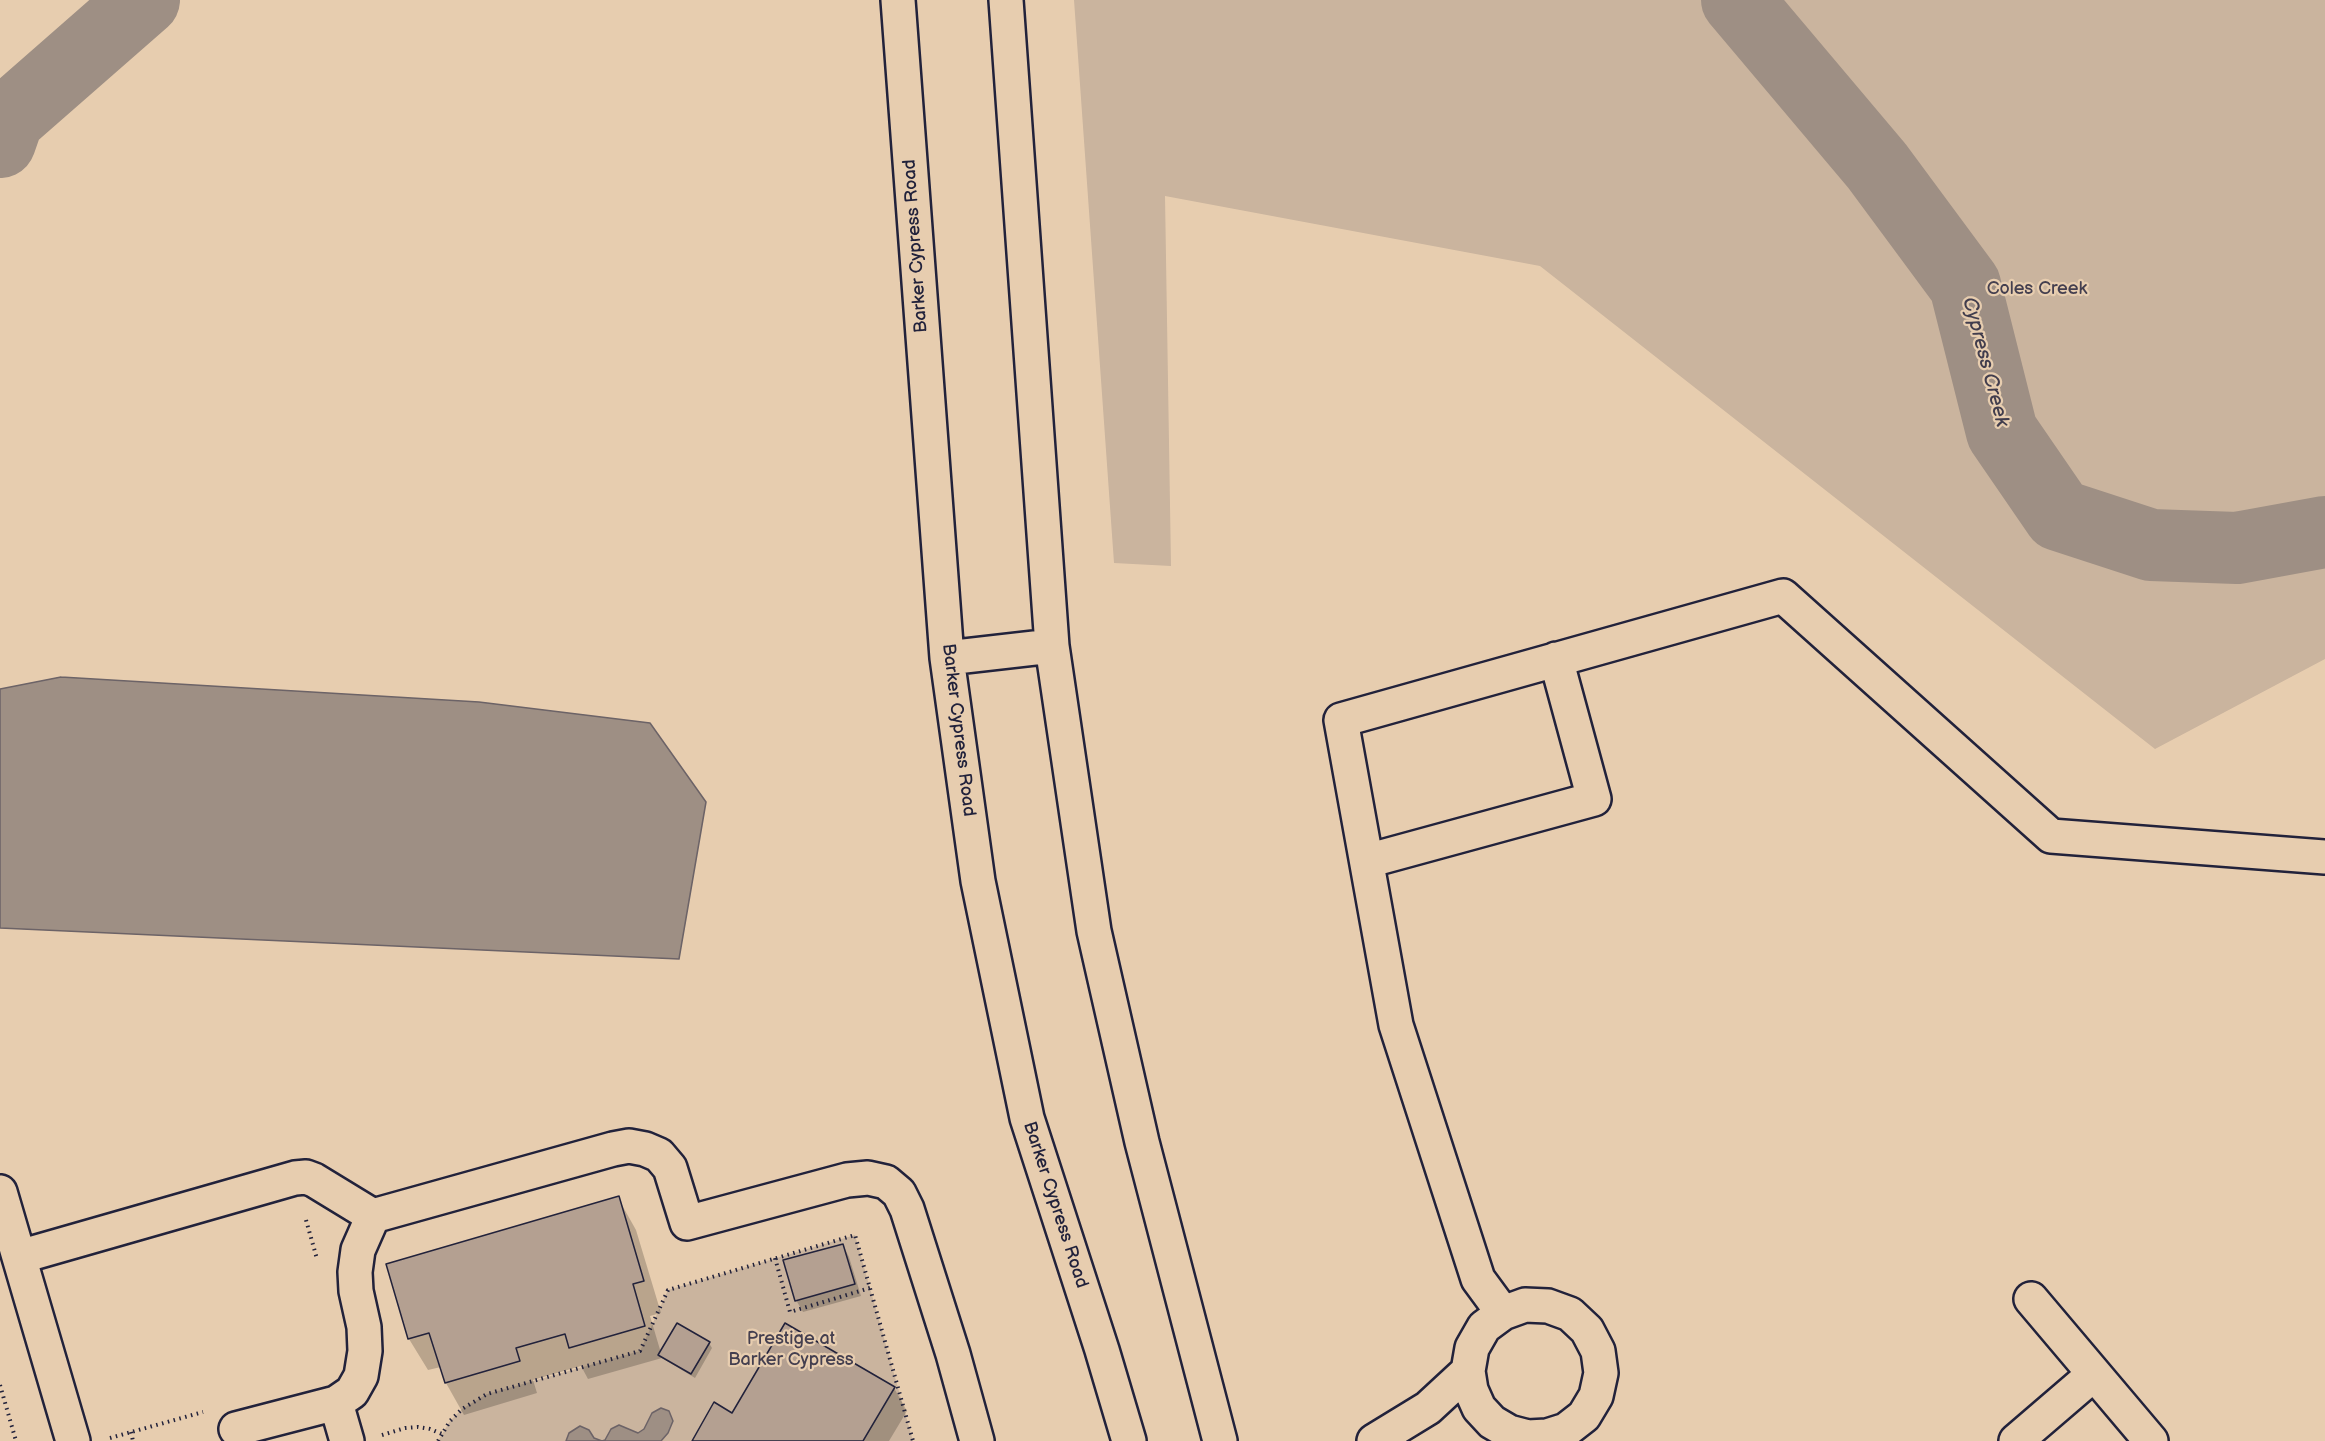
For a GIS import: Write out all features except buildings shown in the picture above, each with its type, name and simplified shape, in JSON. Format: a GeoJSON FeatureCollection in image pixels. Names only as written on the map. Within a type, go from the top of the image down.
{"type":"FeatureCollection","features":[{"type":"Feature","properties":{"kind":"street","name":"Barker Cypress Road"},"geometry":{"type":"LineString","coordinates":[[898,0],[947,658],[978,882],[1027,1118],[1129,1441]]}},
{"type":"Feature","properties":{"kind":"street"},"geometry":{"type":"LineString","coordinates":[[1006,0],[1015,155],[1052,646],[1094,931],[1142,1142],[1220,1441]]}},
{"type":"Feature","properties":{"kind":"street"},"geometry":{"type":"LineString","coordinates":[[1503,1312],[1478,1279],[1396,1025],[1341,720],[1784,596],[2051,836],[2325,857]]}},
{"type":"Feature","properties":{"kind":"street"},"geometry":{"type":"LineString","coordinates":[[947,658],[1052,646]]}},
{"type":"Feature","properties":{"kind":"street"},"geometry":{"type":"LineString","coordinates":[[1367,861],[1594,799],[1556,659]]}},
{"type":"Feature","properties":{"kind":"street"},"geometry":{"type":"LineString","coordinates":[[19,1257],[285,1180],[306,1177],[314,1180],[373,1216],[630,1146],[659,1155],[670,1168],[687,1223],[847,1180],[868,1178],[886,1182],[899,1193],[907,1209],[953,1354],[977,1441]]}},
{"type":"Feature","properties":{"kind":"street"},"geometry":{"type":"LineString","coordinates":[[0,1192],[73,1441]]}},
{"type":"Feature","properties":{"kind":"street"},"geometry":{"type":"LineString","coordinates":[[236,1429],[336,1403],[352,1392],[361,1376],[365,1351],[364,1327],[356,1291],[355,1272],[358,1250],[373,1216]]}},
{"type":"Feature","properties":{"kind":"street"},"geometry":{"type":"LineString","coordinates":[[2031,1299],[2151,1441]]}},
{"type":"Feature","properties":{"kind":"street"},"geometry":{"type":"LineString","coordinates":[[1526,1305],[1548,1306],[1570,1314],[1587,1330],[1598,1351],[1601,1373],[1596,1396],[1569,1436],[1504,1437],[1479,1408],[1471,1390],[1468,1371],[1472,1348],[1484,1328],[1503,1312],[1526,1305]]}},
{"type":"Feature","properties":{"kind":"street"},"geometry":{"type":"LineString","coordinates":[[1374,1441],[1428,1408],[1468,1371]]}},
{"type":"Feature","properties":{"kind":"street"},"geometry":{"type":"LineString","coordinates":[[2016,1441],[2094,1374]]}},
{"type":"Feature","properties":{"kind":"street"},"geometry":{"type":"LineString","coordinates":[[336,1403],[360,1439]]}},
{"type":"Feature","properties":{"kind":"path"},"geometry":{"type":"LineString","coordinates":[[285,1180],[295,1214],[303,1212],[320,1267]]}},
{"type":"Feature","properties":{"kind":"path"},"geometry":{"type":"LineString","coordinates":[[438,1441],[462,1409],[487,1394],[640,1351],[668,1290],[855,1235],[913,1441]]}},
{"type":"Feature","properties":{"kind":"path"},"geometry":{"type":"LineString","coordinates":[[775,1258],[790,1312],[870,1288]]}},
{"type":"Feature","properties":{"kind":"path"},"geometry":{"type":"LineString","coordinates":[[0,1385],[16,1441]]}},
{"type":"Feature","properties":{"kind":"path"},"geometry":{"type":"LineString","coordinates":[[100,1441],[209,1410]]}},
{"type":"Feature","properties":{"kind":"path"},"geometry":{"type":"LineString","coordinates":[[360,1439],[411,1428],[430,1429],[442,1434]]}},
{"type":"Feature","properties":{"kind":"path"},"geometry":{"type":"LineString","coordinates":[[131,1432],[133,1441]]}},
{"type":"Feature","properties":{"kind":"green space","name":"Coles Creek"},"geometry":{"type":"Polygon","coordinates":[[[1074,0],[2325,0],[2325,659],[2155,749],[1540,266],[1165,196],[1171,566],[1114,563],[1074,0]]]}},
{"type":"Feature","properties":{"kind":"green space","name":"Prestige at Barker Cypress"},"geometry":{"type":"Polygon","coordinates":[[[855,1235],[913,1441],[438,1441],[450,1421],[462,1409],[487,1394],[640,1351],[668,1290],[855,1235]]]}},
{"type":"Feature","properties":{"kind":"shaded area"},"geometry":{"type":"Polygon","coordinates":[[[61,677],[479,702],[650,723],[706,802],[679,959],[0,928],[0,689],[61,677]]]}},
{"type":"Feature","properties":{"kind":"shaded area"},"geometry":{"type":"Polygon","coordinates":[[[661,1408],[669,1411],[673,1421],[668,1433],[661,1441],[602,1441],[611,1429],[619,1425],[638,1433],[644,1429],[652,1413],[661,1408]]]}},
{"type":"Feature","properties":{"kind":"shaded area"},"geometry":{"type":"Polygon","coordinates":[[[580,1426],[589,1430],[594,1438],[602,1441],[566,1441],[569,1433],[580,1426]]]}},
{"type":"Feature","properties":{"kind":"waterway","name":"Cypress Creek"},"geometry":{"type":"LineString","coordinates":[[0,142],[8,119],[144,0]]}},
{"type":"Feature","properties":{"kind":"waterway","name":"Cypress Creek"},"geometry":{"type":"LineString","coordinates":[[1737,0],[1877,166],[1965,285],[2002,432],[2059,515],[2151,545],[2237,548],[2325,532]]}}]}
